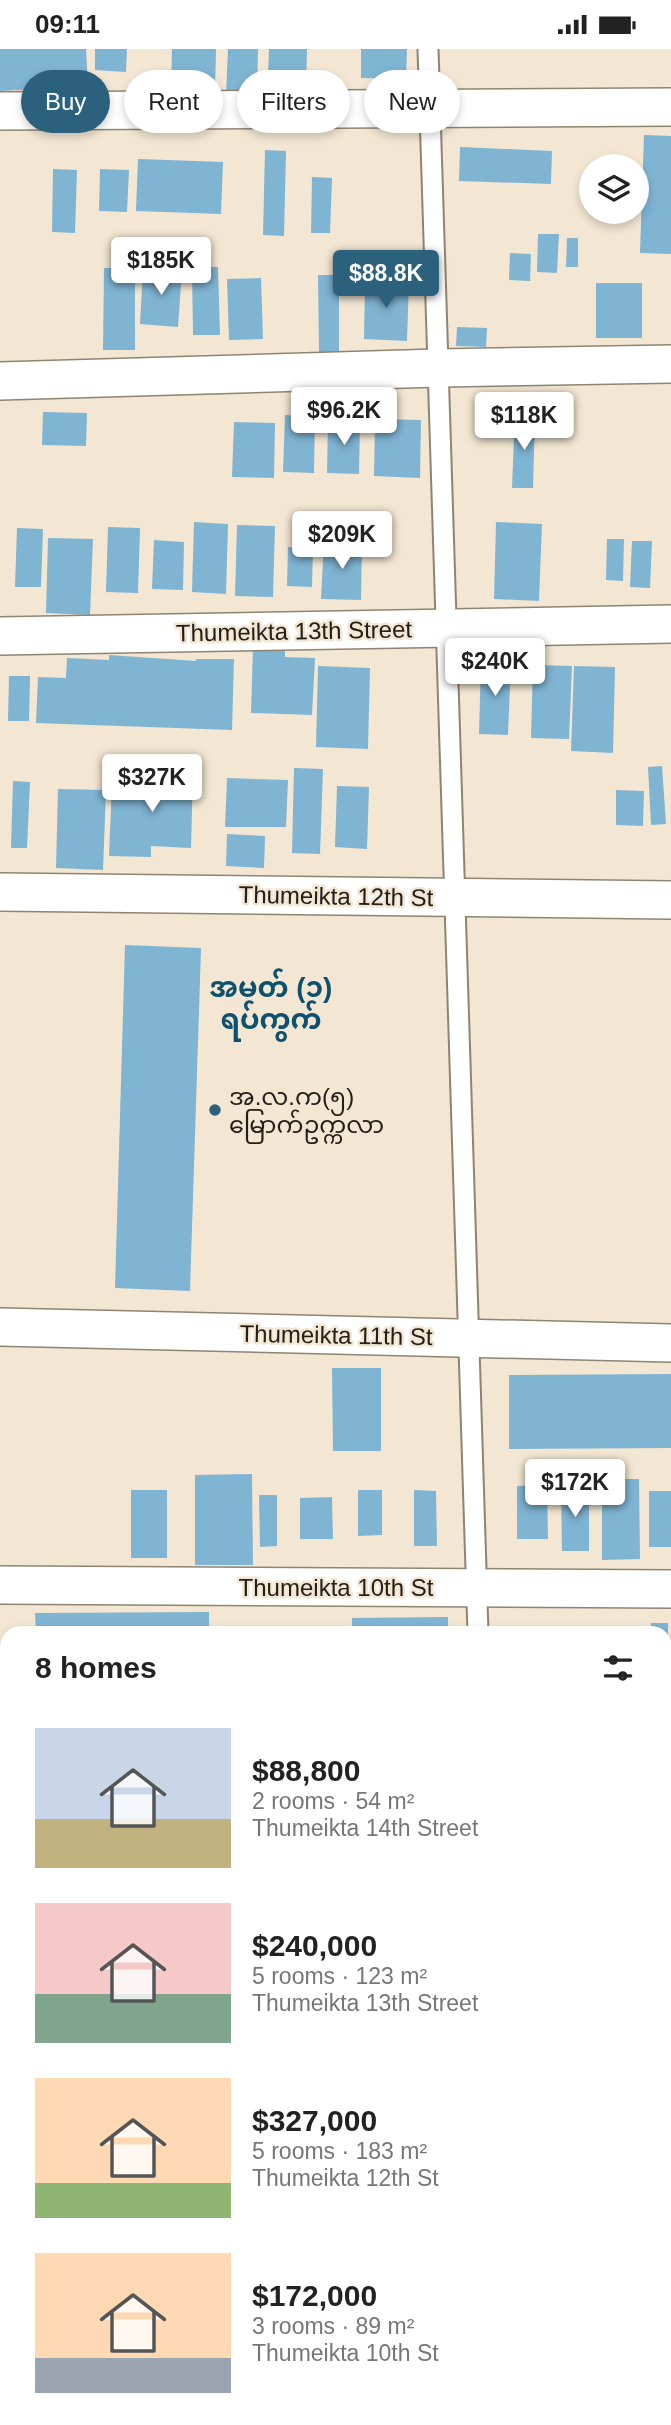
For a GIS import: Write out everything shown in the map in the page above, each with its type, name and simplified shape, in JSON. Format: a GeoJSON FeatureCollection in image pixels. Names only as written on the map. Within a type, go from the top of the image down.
{"type":"FeatureCollection","features":[{"type":"Feature","properties":{"kind":"street"},"geometry":{"type":"LineString","coordinates":[[460,108],[671,107]]}},
{"type":"Feature","properties":{"kind":"street"},"geometry":{"type":"LineString","coordinates":[[0,111],[364,108]]}},
{"type":"Feature","properties":{"kind":"street"},"geometry":{"type":"LineString","coordinates":[[0,381],[671,364]]}},
{"type":"Feature","properties":{"kind":"street","name":"Thumeikta 13th Street"},"geometry":{"type":"LineString","coordinates":[[0,636],[671,624]]}},
{"type":"Feature","properties":{"kind":"street","name":"Thumeikta 12th St"},"geometry":{"type":"LineString","coordinates":[[0,892],[671,900]]}},
{"type":"Feature","properties":{"kind":"street","name":"Thumeikta 11th St"},"geometry":{"type":"LineString","coordinates":[[0,1327],[671,1343]]}},
{"type":"Feature","properties":{"kind":"street","name":"Thumeikta 10th St"},"geometry":{"type":"LineString","coordinates":[[0,1585],[671,1589]]}},
{"type":"Feature","properties":{"kind":"lane"},"geometry":{"type":"LineString","coordinates":[[428,49],[429,70]]}},
{"type":"Feature","properties":{"kind":"lane"},"geometry":{"type":"LineString","coordinates":[[431,133],[478,1626]]}},
{"type":"Feature","properties":{"kind":"building"},"geometry":{"type":"Polygon","coordinates":[[[0,49],[86,49],[87,70],[21,70],[21,90],[0,91],[0,49]]]}},
{"type":"Feature","properties":{"kind":"building"},"geometry":{"type":"Polygon","coordinates":[[[95,49],[127,49],[124,72],[95,70],[95,49]]]}},
{"type":"Feature","properties":{"kind":"building"},"geometry":{"type":"Polygon","coordinates":[[[172,49],[216,49],[215,70],[171,70],[172,49]]]}},
{"type":"Feature","properties":{"kind":"building"},"geometry":{"type":"Polygon","coordinates":[[[228,49],[258,49],[258,70],[237,70],[237,95],[226,95],[228,49]]]}},
{"type":"Feature","properties":{"kind":"building"},"geometry":{"type":"Polygon","coordinates":[[[269,49],[307,49],[307,70],[268,70],[269,49]]]}},
{"type":"Feature","properties":{"kind":"building"},"geometry":{"type":"Polygon","coordinates":[[[361,49],[407,49],[406,70],[364,70],[364,78],[361,78],[361,49]]]}},
{"type":"Feature","properties":{"kind":"building"},"geometry":{"type":"Polygon","coordinates":[[[644,135],[671,136],[671,254],[640,253],[641,224],[649,224],[649,154],[643,154],[644,135]]]}},
{"type":"Feature","properties":{"kind":"building"},"geometry":{"type":"Polygon","coordinates":[[[460,147],[552,151],[551,184],[459,181],[460,147]]]}},
{"type":"Feature","properties":{"kind":"building"},"geometry":{"type":"Polygon","coordinates":[[[265,150],[286,151],[284,236],[263,235],[265,150]]]}},
{"type":"Feature","properties":{"kind":"building"},"geometry":{"type":"Polygon","coordinates":[[[138,159],[223,162],[221,214],[136,211],[138,159]]]}},
{"type":"Feature","properties":{"kind":"building"},"geometry":{"type":"Polygon","coordinates":[[[53,169],[77,170],[75,233],[52,232],[53,169]]]}},
{"type":"Feature","properties":{"kind":"building"},"geometry":{"type":"Polygon","coordinates":[[[100,169],[129,170],[127,212],[99,211],[100,169]]]}},
{"type":"Feature","properties":{"kind":"building"},"geometry":{"type":"Polygon","coordinates":[[[312,177],[332,178],[330,233],[311,233],[312,177]]]}},
{"type":"Feature","properties":{"kind":"building"},"geometry":{"type":"Polygon","coordinates":[[[538,234],[559,234],[557,273],[537,272],[538,234]]]}},
{"type":"Feature","properties":{"kind":"building"},"geometry":{"type":"Polygon","coordinates":[[[567,238],[578,238],[578,267],[566,267],[567,238]]]}},
{"type":"Feature","properties":{"kind":"building"},"geometry":{"type":"Polygon","coordinates":[[[510,253],[531,254],[530,281],[509,280],[510,253]]]}},
{"type":"Feature","properties":{"kind":"building"},"geometry":{"type":"Polygon","coordinates":[[[192,267],[218,267],[220,335],[193,335],[192,267]]]}},
{"type":"Feature","properties":{"kind":"building"},"geometry":{"type":"Polygon","coordinates":[[[104,268],[135,268],[135,350],[103,350],[104,268]]]}},
{"type":"Feature","properties":{"kind":"building"},"geometry":{"type":"Polygon","coordinates":[[[143,268],[182,271],[178,327],[140,324],[143,268]]]}},
{"type":"Feature","properties":{"kind":"building"},"geometry":{"type":"Polygon","coordinates":[[[318,275],[339,275],[339,352],[319,352],[318,275]]]}},
{"type":"Feature","properties":{"kind":"building"},"geometry":{"type":"Polygon","coordinates":[[[261,278],[263,339],[229,340],[227,279],[261,278]]]}},
{"type":"Feature","properties":{"kind":"building"},"geometry":{"type":"Polygon","coordinates":[[[365,280],[409,281],[407,341],[364,339],[365,280]]]}},
{"type":"Feature","properties":{"kind":"building"},"geometry":{"type":"Polygon","coordinates":[[[596,283],[642,283],[642,338],[596,338],[596,283]]]}},
{"type":"Feature","properties":{"kind":"building"},"geometry":{"type":"Polygon","coordinates":[[[457,327],[487,328],[486,347],[456,346],[457,327]]]}},
{"type":"Feature","properties":{"kind":"building"},"geometry":{"type":"Polygon","coordinates":[[[43,412],[87,413],[86,446],[42,445],[43,412]]]}},
{"type":"Feature","properties":{"kind":"building"},"geometry":{"type":"Polygon","coordinates":[[[515,414],[535,415],[533,488],[512,488],[515,414]]]}},
{"type":"Feature","properties":{"kind":"building"},"geometry":{"type":"Polygon","coordinates":[[[285,415],[315,416],[314,473],[283,472],[285,415]]]}},
{"type":"Feature","properties":{"kind":"building"},"geometry":{"type":"Polygon","coordinates":[[[375,419],[421,420],[420,478],[374,476],[375,419]]]}},
{"type":"Feature","properties":{"kind":"building"},"geometry":{"type":"Polygon","coordinates":[[[328,421],[360,422],[359,474],[327,473],[328,421]]]}},
{"type":"Feature","properties":{"kind":"building"},"geometry":{"type":"Polygon","coordinates":[[[234,422],[275,423],[274,478],[232,477],[234,422]]]}},
{"type":"Feature","properties":{"kind":"building"},"geometry":{"type":"Polygon","coordinates":[[[194,522],[228,524],[226,594],[192,592],[194,522]]]}},
{"type":"Feature","properties":{"kind":"building"},"geometry":{"type":"Polygon","coordinates":[[[496,522],[542,524],[539,601],[494,599],[496,522]]]}},
{"type":"Feature","properties":{"kind":"building"},"geometry":{"type":"Polygon","coordinates":[[[237,525],[275,526],[273,597],[235,596],[237,525]]]}},
{"type":"Feature","properties":{"kind":"building"},"geometry":{"type":"Polygon","coordinates":[[[108,527],[140,528],[138,593],[106,592],[108,527]]]}},
{"type":"Feature","properties":{"kind":"building"},"geometry":{"type":"Polygon","coordinates":[[[17,528],[43,529],[41,587],[15,587],[17,528]]]}},
{"type":"Feature","properties":{"kind":"building"},"geometry":{"type":"Polygon","coordinates":[[[48,538],[93,539],[90,615],[46,613],[48,538]]]}},
{"type":"Feature","properties":{"kind":"building"},"geometry":{"type":"Polygon","coordinates":[[[607,539],[624,539],[623,581],[606,580],[607,539]]]}},
{"type":"Feature","properties":{"kind":"building"},"geometry":{"type":"Polygon","coordinates":[[[154,540],[184,542],[183,590],[152,589],[154,540]]]}},
{"type":"Feature","properties":{"kind":"building"},"geometry":{"type":"Polygon","coordinates":[[[324,541],[362,542],[361,600],[321,599],[324,541]]]}},
{"type":"Feature","properties":{"kind":"building"},"geometry":{"type":"Polygon","coordinates":[[[632,541],[652,541],[650,588],[630,587],[632,541]]]}},
{"type":"Feature","properties":{"kind":"building"},"geometry":{"type":"Polygon","coordinates":[[[288,547],[313,548],[312,587],[287,586],[288,547]]]}},
{"type":"Feature","properties":{"kind":"building"},"geometry":{"type":"Polygon","coordinates":[[[253,647],[285,648],[285,657],[315,658],[312,715],[251,713],[253,647]]]}},
{"type":"Feature","properties":{"kind":"building"},"geometry":{"type":"Polygon","coordinates":[[[109,655],[196,661],[234,659],[232,730],[36,723],[38,677],[66,678],[67,658],[109,660],[109,655]]]}},
{"type":"Feature","properties":{"kind":"building"},"geometry":{"type":"Polygon","coordinates":[[[481,662],[511,663],[508,735],[479,734],[481,662]]]}},
{"type":"Feature","properties":{"kind":"building"},"geometry":{"type":"Polygon","coordinates":[[[533,665],[572,666],[569,739],[531,738],[533,665]]]}},
{"type":"Feature","properties":{"kind":"building"},"geometry":{"type":"Polygon","coordinates":[[[318,666],[370,668],[368,749],[316,747],[318,666]]]}},
{"type":"Feature","properties":{"kind":"building"},"geometry":{"type":"Polygon","coordinates":[[[574,666],[615,667],[613,753],[571,751],[574,666]]]}},
{"type":"Feature","properties":{"kind":"building"},"geometry":{"type":"Polygon","coordinates":[[[9,676],[30,676],[29,721],[8,721],[9,676]]]}},
{"type":"Feature","properties":{"kind":"building"},"geometry":{"type":"Polygon","coordinates":[[[662,766],[666,824],[651,825],[648,767],[662,766]]]}},
{"type":"Feature","properties":{"kind":"building"},"geometry":{"type":"Polygon","coordinates":[[[294,768],[323,769],[320,854],[292,853],[294,768]]]}},
{"type":"Feature","properties":{"kind":"building"},"geometry":{"type":"Polygon","coordinates":[[[148,769],[193,770],[191,848],[151,846],[151,857],[109,856],[112,783],[148,784],[148,769]]]}},
{"type":"Feature","properties":{"kind":"building"},"geometry":{"type":"Polygon","coordinates":[[[227,778],[288,780],[286,827],[225,827],[227,778]]]}},
{"type":"Feature","properties":{"kind":"building"},"geometry":{"type":"Polygon","coordinates":[[[13,781],[30,782],[27,848],[11,848],[13,781]]]}},
{"type":"Feature","properties":{"kind":"building"},"geometry":{"type":"Polygon","coordinates":[[[337,786],[369,787],[367,849],[335,847],[337,786]]]}},
{"type":"Feature","properties":{"kind":"building"},"geometry":{"type":"Polygon","coordinates":[[[58,789],[106,790],[103,870],[56,868],[58,789]]]}},
{"type":"Feature","properties":{"kind":"building"},"geometry":{"type":"Polygon","coordinates":[[[616,790],[644,791],[643,826],[616,825],[616,790]]]}},
{"type":"Feature","properties":{"kind":"building"},"geometry":{"type":"Polygon","coordinates":[[[227,834],[265,836],[264,868],[226,866],[227,834]]]}},
{"type":"Feature","properties":{"kind":"building"},"geometry":{"type":"Polygon","coordinates":[[[125,945],[201,948],[190,1291],[115,1288],[125,945]]]}},
{"type":"Feature","properties":{"kind":"building"},"geometry":{"type":"Polygon","coordinates":[[[332,1368],[381,1368],[381,1451],[333,1451],[332,1368]]]}},
{"type":"Feature","properties":{"kind":"building"},"geometry":{"type":"Polygon","coordinates":[[[671,1374],[671,1448],[509,1449],[509,1375],[671,1374]]]}},
{"type":"Feature","properties":{"kind":"building"},"geometry":{"type":"Polygon","coordinates":[[[252,1474],[253,1565],[195,1565],[195,1475],[252,1474]]]}},
{"type":"Feature","properties":{"kind":"building"},"geometry":{"type":"Polygon","coordinates":[[[602,1479],[639,1479],[640,1559],[602,1560],[602,1479]]]}},
{"type":"Feature","properties":{"kind":"building"},"geometry":{"type":"Polygon","coordinates":[[[547,1485],[548,1539],[517,1539],[517,1486],[547,1485]]]}},
{"type":"Feature","properties":{"kind":"building"},"geometry":{"type":"Polygon","coordinates":[[[561,1488],[589,1488],[589,1551],[562,1551],[561,1488]]]}},
{"type":"Feature","properties":{"kind":"building"},"geometry":{"type":"Polygon","coordinates":[[[131,1490],[167,1490],[167,1558],[131,1558],[131,1490]]]}},
{"type":"Feature","properties":{"kind":"building"},"geometry":{"type":"Polygon","coordinates":[[[358,1490],[382,1490],[382,1535],[358,1536],[358,1490]]]}},
{"type":"Feature","properties":{"kind":"building"},"geometry":{"type":"Polygon","coordinates":[[[414,1490],[436,1491],[437,1546],[414,1546],[414,1490]]]}},
{"type":"Feature","properties":{"kind":"building"},"geometry":{"type":"Polygon","coordinates":[[[649,1491],[671,1491],[671,1547],[649,1547],[649,1491]]]}},
{"type":"Feature","properties":{"kind":"building"},"geometry":{"type":"Polygon","coordinates":[[[259,1495],[277,1495],[277,1546],[260,1547],[259,1495]]]}},
{"type":"Feature","properties":{"kind":"building"},"geometry":{"type":"Polygon","coordinates":[[[332,1497],[333,1539],[300,1539],[300,1498],[332,1497]]]}},
{"type":"Feature","properties":{"kind":"building"},"geometry":{"type":"Polygon","coordinates":[[[209,1612],[209,1626],[36,1626],[35,1613],[209,1612]]]}},
{"type":"Feature","properties":{"kind":"building"},"geometry":{"type":"Polygon","coordinates":[[[448,1617],[448,1626],[352,1626],[352,1618],[448,1617]]]}},
{"type":"Feature","properties":{"kind":"building"},"geometry":{"type":"Polygon","coordinates":[[[651,1623],[668,1623],[668,1626],[651,1626],[651,1623]]]}},
{"type":"Feature","properties":{"kind":"place","name":"အ.လ.က(၅) မြောက်ဥက္ကလာ"},"geometry":{"type":"Point","coordinates":[215,1110]}},
{"type":"Feature","properties":{"kind":"district","name":"အမှတ် (၁) ရပ်ကွက်"},"geometry":{"type":"Point","coordinates":[271,1003]}}]}
